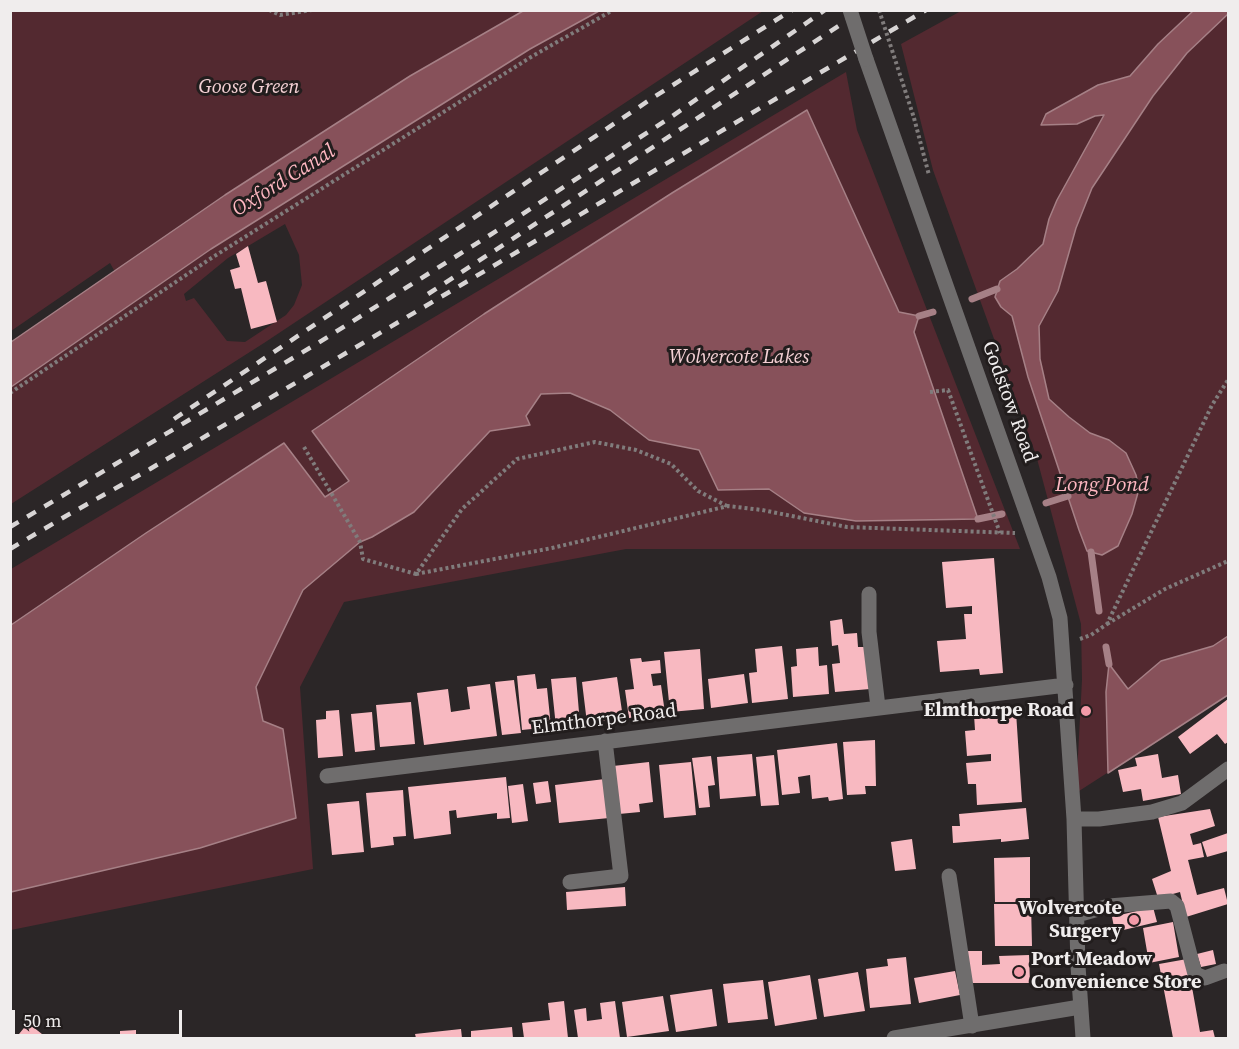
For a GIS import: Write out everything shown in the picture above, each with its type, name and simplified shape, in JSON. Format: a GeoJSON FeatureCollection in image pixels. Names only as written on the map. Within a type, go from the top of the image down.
{"type":"FeatureCollection","features":[{"type":"Feature","properties":{"kind":"street","name":"Godstow Road"},"geometry":{"type":"LineString","coordinates":[[850,10],[1049,577],[1060,618],[1074,819],[1083,1038]]}},
{"type":"Feature","properties":{"kind":"street"},"geometry":{"type":"LineString","coordinates":[[869,594],[869,632],[878,707]]}},
{"type":"Feature","properties":{"kind":"street","name":"Elmthorpe Road"},"geometry":{"type":"LineString","coordinates":[[327,776],[1066,685]]}},
{"type":"Feature","properties":{"kind":"street"},"geometry":{"type":"LineString","coordinates":[[570,882],[621,876],[605,741]]}},
{"type":"Feature","properties":{"kind":"street"},"geometry":{"type":"LineString","coordinates":[[1074,819],[1099,819],[1152,812],[1182,803],[1228,769]]}},
{"type":"Feature","properties":{"kind":"street"},"geometry":{"type":"LineString","coordinates":[[949,876],[972,1026]]}},
{"type":"Feature","properties":{"kind":"street"},"geometry":{"type":"LineString","coordinates":[[1077,915],[1109,906],[1171,901],[1177,906],[1195,974],[1205,978],[1224,971]]}},
{"type":"Feature","properties":{"kind":"street"},"geometry":{"type":"LineString","coordinates":[[894,1038],[1080,1007]]}},
{"type":"Feature","properties":{"kind":"path"},"geometry":{"type":"LineString","coordinates":[[268,10],[280,15],[312,10]]}},
{"type":"Feature","properties":{"kind":"path"},"geometry":{"type":"LineString","coordinates":[[10,393],[213,257],[531,57],[613,10]]}},
{"type":"Feature","properties":{"kind":"path"},"geometry":{"type":"LineString","coordinates":[[879,10],[914,118]]}},
{"type":"Feature","properties":{"kind":"path"},"geometry":{"type":"LineString","coordinates":[[1107,624],[1212,405],[1228,380]]}},
{"type":"Feature","properties":{"kind":"path"},"geometry":{"type":"LineString","coordinates":[[930,392],[948,390],[1000,533]]}},
{"type":"Feature","properties":{"kind":"path"},"geometry":{"type":"LineString","coordinates":[[416,574],[462,509],[517,459],[595,442],[645,454],[671,464],[698,491],[728,507]]}},
{"type":"Feature","properties":{"kind":"path"},"geometry":{"type":"LineString","coordinates":[[304,447],[333,492],[360,542],[363,559],[416,574],[552,548],[728,507],[762,510],[847,527],[1034,534]]}},
{"type":"Feature","properties":{"kind":"path"},"geometry":{"type":"LineString","coordinates":[[1063,645],[1091,635],[1165,589],[1228,561]]}},
{"type":"Feature","properties":{"kind":"green space","name":"Goose Green"},"geometry":{"type":"Polygon","coordinates":[[[11,11],[523,11],[410,76],[225,195],[115,272],[110,263],[11,331],[11,11]]]}},
{"type":"Feature","properties":{"kind":"green space"},"geometry":{"type":"Polygon","coordinates":[[[599,11],[763,11],[264,343],[11,504],[11,387],[211,249],[530,49],[599,11]],[[285,224],[228,258],[184,294],[186,301],[194,298],[227,341],[245,342],[286,315],[294,305],[302,285],[299,255],[285,224]]]}},
{"type":"Feature","properties":{"kind":"green space"},"geometry":{"type":"Polygon","coordinates":[[[961,11],[1228,11],[1228,695],[1076,793],[1082,680],[1081,624],[1036,455],[933,170],[901,44],[961,11]]]}},
{"type":"Feature","properties":{"kind":"green space","name":"Wolvercote Lakes"},"geometry":{"type":"Polygon","coordinates":[[[846,72],[857,130],[1020,549],[626,549],[344,602],[300,687],[313,869],[11,930],[11,569],[846,72]]]}},
{"type":"Feature","properties":{"kind":"water","name":"Oxford Canal"},"geometry":{"type":"Polygon","coordinates":[[[523,11],[599,11],[530,49],[211,249],[11,387],[11,342],[225,195],[410,76],[523,11]]]}},
{"type":"Feature","properties":{"kind":"water","name":"Long Pond"},"geometry":{"type":"Polygon","coordinates":[[[1193,11],[1228,11],[1228,14],[1187,53],[1153,96],[1092,188],[1076,228],[1058,291],[1039,326],[1040,359],[1049,399],[1090,433],[1109,440],[1126,453],[1136,475],[1139,489],[1132,514],[1118,546],[1102,555],[1087,551],[1028,377],[1012,316],[1001,307],[995,297],[1000,281],[1017,269],[1043,244],[1049,219],[1057,200],[1104,115],[1095,116],[1077,124],[1041,125],[1046,114],[1098,85],[1130,76],[1158,44],[1193,11]]]}},
{"type":"Feature","properties":{"kind":"water","name":"Wolvercote Lakes"},"geometry":{"type":"Polygon","coordinates":[[[807,110],[899,312],[919,316],[914,332],[978,519],[856,521],[804,513],[769,489],[718,490],[699,450],[649,440],[610,410],[570,393],[541,394],[526,416],[530,425],[490,431],[414,512],[360,542],[303,590],[256,687],[263,721],[283,729],[296,818],[200,848],[11,892],[11,625],[284,443],[325,497],[333,492],[349,481],[312,431],[484,314],[672,193],[807,110]]]}},
{"type":"Feature","properties":{"kind":"water"},"geometry":{"type":"Polygon","coordinates":[[[1228,636],[1228,695],[1108,773],[1106,692],[1109,664],[1128,689],[1161,661],[1213,646],[1228,636]]]}},
{"type":"Feature","properties":{"kind":"building"},"geometry":{"type":"Polygon","coordinates":[[[248,246],[258,283],[266,281],[277,322],[251,329],[241,288],[235,289],[230,270],[240,267],[236,254],[248,246]]]}},
{"type":"Feature","properties":{"kind":"building"},"geometry":{"type":"Polygon","coordinates":[[[994,558],[1003,673],[980,675],[979,669],[940,672],[937,641],[966,639],[964,614],[972,614],[972,606],[946,608],[942,562],[994,558]]]}},
{"type":"Feature","properties":{"kind":"building"},"geometry":{"type":"Polygon","coordinates":[[[842,619],[844,634],[857,633],[858,647],[865,647],[870,689],[835,692],[832,664],[840,663],[838,645],[832,646],[830,621],[842,619]]]}},
{"type":"Feature","properties":{"kind":"building"},"geometry":{"type":"Polygon","coordinates":[[[782,646],[788,699],[752,703],[749,673],[757,672],[755,649],[782,646]]]}},
{"type":"Feature","properties":{"kind":"building"},"geometry":{"type":"Polygon","coordinates":[[[818,647],[819,666],[827,665],[829,694],[793,697],[791,667],[797,666],[796,649],[818,647]]]}},
{"type":"Feature","properties":{"kind":"building"},"geometry":{"type":"Polygon","coordinates":[[[700,649],[704,709],[670,712],[664,652],[700,649]]]}},
{"type":"Feature","properties":{"kind":"building"},"geometry":{"type":"Polygon","coordinates":[[[641,658],[642,662],[660,660],[661,673],[651,674],[653,686],[661,685],[665,713],[629,718],[625,690],[634,689],[630,659],[641,658]]]}},
{"type":"Feature","properties":{"kind":"building"},"geometry":{"type":"Polygon","coordinates":[[[535,674],[537,689],[547,688],[551,727],[522,730],[517,676],[535,674]]]}},
{"type":"Feature","properties":{"kind":"building"},"geometry":{"type":"Polygon","coordinates":[[[744,674],[748,703],[711,708],[708,679],[744,674]]]}},
{"type":"Feature","properties":{"kind":"building"},"geometry":{"type":"Polygon","coordinates":[[[576,677],[580,724],[556,727],[551,679],[576,677]]]}},
{"type":"Feature","properties":{"kind":"building"},"geometry":{"type":"Polygon","coordinates":[[[617,677],[623,718],[587,723],[582,682],[617,677]]]}},
{"type":"Feature","properties":{"kind":"building"},"geometry":{"type":"Polygon","coordinates":[[[514,680],[521,733],[502,735],[495,682],[514,680]]]}},
{"type":"Feature","properties":{"kind":"building"},"geometry":{"type":"Polygon","coordinates":[[[490,684],[497,736],[424,745],[417,693],[448,689],[451,712],[470,709],[467,687],[490,684]]]}},
{"type":"Feature","properties":{"kind":"building"},"geometry":{"type":"Polygon","coordinates":[[[1228,699],[1228,742],[1225,744],[1217,734],[1190,754],[1178,737],[1228,699]]]}},
{"type":"Feature","properties":{"kind":"building"},"geometry":{"type":"Polygon","coordinates":[[[411,702],[415,744],[380,747],[376,705],[411,702]]]}},
{"type":"Feature","properties":{"kind":"building"},"geometry":{"type":"Polygon","coordinates":[[[339,710],[343,756],[318,758],[316,720],[326,719],[326,711],[339,710]]]}},
{"type":"Feature","properties":{"kind":"building"},"geometry":{"type":"Polygon","coordinates":[[[372,712],[375,750],[355,752],[351,714],[372,712]]]}},
{"type":"Feature","properties":{"kind":"building"},"geometry":{"type":"Polygon","coordinates":[[[1016,712],[1022,802],[977,805],[976,784],[968,784],[966,763],[991,761],[991,754],[967,756],[965,731],[975,730],[974,715],[1016,712]]]}},
{"type":"Feature","properties":{"kind":"building"},"geometry":{"type":"Polygon","coordinates":[[[875,740],[876,786],[865,786],[866,794],[847,795],[843,742],[875,740]]]}},
{"type":"Feature","properties":{"kind":"building"},"geometry":{"type":"Polygon","coordinates":[[[837,743],[843,799],[829,801],[828,797],[812,799],[810,775],[798,777],[800,793],[782,795],[777,750],[837,743]]]}},
{"type":"Feature","properties":{"kind":"building"},"geometry":{"type":"Polygon","coordinates":[[[752,754],[756,796],[720,799],[717,757],[752,754]]]}},
{"type":"Feature","properties":{"kind":"building"},"geometry":{"type":"Polygon","coordinates":[[[1158,754],[1162,778],[1178,775],[1181,794],[1143,801],[1141,789],[1123,792],[1118,770],[1137,766],[1135,758],[1158,754]]]}},
{"type":"Feature","properties":{"kind":"building"},"geometry":{"type":"Polygon","coordinates":[[[774,755],[779,805],[761,806],[756,757],[774,755]]]}},
{"type":"Feature","properties":{"kind":"building"},"geometry":{"type":"Polygon","coordinates":[[[711,756],[715,785],[708,786],[710,807],[699,808],[692,758],[711,756]]]}},
{"type":"Feature","properties":{"kind":"building"},"geometry":{"type":"Polygon","coordinates":[[[649,762],[653,802],[639,804],[640,812],[619,814],[613,766],[649,762]]]}},
{"type":"Feature","properties":{"kind":"building"},"geometry":{"type":"Polygon","coordinates":[[[691,762],[696,815],[664,818],[659,765],[691,762]]]}},
{"type":"Feature","properties":{"kind":"building"},"geometry":{"type":"Polygon","coordinates":[[[506,777],[510,818],[497,819],[497,813],[457,818],[456,810],[449,811],[451,834],[414,839],[408,787],[506,777]]]}},
{"type":"Feature","properties":{"kind":"building"},"geometry":{"type":"Polygon","coordinates":[[[605,779],[609,818],[559,823],[555,785],[605,779]]]}},
{"type":"Feature","properties":{"kind":"building"},"geometry":{"type":"Polygon","coordinates":[[[548,781],[551,802],[536,804],[533,783],[548,781]]]}},
{"type":"Feature","properties":{"kind":"building"},"geometry":{"type":"Polygon","coordinates":[[[523,784],[528,821],[512,823],[508,786],[523,784]]]}},
{"type":"Feature","properties":{"kind":"building"},"geometry":{"type":"Polygon","coordinates":[[[403,790],[406,836],[393,837],[394,845],[371,848],[366,793],[403,790]]]}},
{"type":"Feature","properties":{"kind":"building"},"geometry":{"type":"Polygon","coordinates":[[[359,801],[364,852],[332,855],[327,804],[359,801]]]}},
{"type":"Feature","properties":{"kind":"building"},"geometry":{"type":"Polygon","coordinates":[[[1026,808],[1029,839],[953,843],[952,826],[960,826],[959,814],[1026,808]]]}},
{"type":"Feature","properties":{"kind":"building"},"geometry":{"type":"Polygon","coordinates":[[[1210,809],[1215,826],[1190,834],[1193,845],[1201,843],[1204,857],[1188,860],[1197,895],[1224,888],[1228,904],[1186,917],[1180,892],[1158,898],[1152,879],[1171,871],[1158,817],[1210,809]]]}},
{"type":"Feature","properties":{"kind":"building"},"geometry":{"type":"Polygon","coordinates":[[[1228,833],[1228,851],[1207,857],[1202,842],[1228,833]]]}},
{"type":"Feature","properties":{"kind":"building"},"geometry":{"type":"Polygon","coordinates":[[[912,839],[916,869],[895,871],[891,842],[912,839]]]}},
{"type":"Feature","properties":{"kind":"building"},"geometry":{"type":"Polygon","coordinates":[[[1030,857],[1030,902],[995,902],[994,858],[1030,857]]]}},
{"type":"Feature","properties":{"kind":"building"},"geometry":{"type":"Polygon","coordinates":[[[625,887],[626,906],[567,910],[566,892],[625,887]]]}},
{"type":"Feature","properties":{"kind":"building"},"geometry":{"type":"Polygon","coordinates":[[[994,904],[1031,904],[1032,946],[995,946],[994,904]]]}},
{"type":"Feature","properties":{"kind":"building","name":"Wolvercote Surgery"},"geometry":{"type":"Polygon","coordinates":[[[1153,907],[1157,922],[1115,932],[1112,917],[1153,907]]]}},
{"type":"Feature","properties":{"kind":"building"},"geometry":{"type":"Polygon","coordinates":[[[1173,922],[1179,957],[1149,963],[1143,928],[1173,922]]]}},
{"type":"Feature","properties":{"kind":"building"},"geometry":{"type":"Polygon","coordinates":[[[1213,950],[1216,964],[1201,967],[1197,954],[1213,950]]]}},
{"type":"Feature","properties":{"kind":"building"},"geometry":{"type":"Polygon","coordinates":[[[967,951],[982,951],[982,965],[1000,964],[999,956],[1029,955],[1030,983],[968,983],[967,951]]]}},
{"type":"Feature","properties":{"kind":"building"},"geometry":{"type":"Polygon","coordinates":[[[906,957],[911,1004],[870,1008],[866,969],[888,966],[887,959],[906,957]]]}},
{"type":"Feature","properties":{"kind":"building"},"geometry":{"type":"Polygon","coordinates":[[[1187,959],[1200,1032],[1213,1030],[1215,1038],[1173,1038],[1159,964],[1187,959]]]}},
{"type":"Feature","properties":{"kind":"building"},"geometry":{"type":"Polygon","coordinates":[[[955,971],[960,995],[919,1003],[914,978],[955,971]]]}},
{"type":"Feature","properties":{"kind":"building"},"geometry":{"type":"Polygon","coordinates":[[[858,972],[865,1011],[824,1017],[818,979],[858,972]]]}},
{"type":"Feature","properties":{"kind":"building"},"geometry":{"type":"Polygon","coordinates":[[[810,975],[817,1019],[775,1026],[768,982],[810,975]]]}},
{"type":"Feature","properties":{"kind":"building"},"geometry":{"type":"Polygon","coordinates":[[[763,980],[768,1019],[728,1023],[723,984],[763,980]]]}},
{"type":"Feature","properties":{"kind":"building"},"geometry":{"type":"Polygon","coordinates":[[[712,989],[717,1026],[676,1032],[670,995],[712,989]]]}},
{"type":"Feature","properties":{"kind":"building"},"geometry":{"type":"Polygon","coordinates":[[[663,996],[669,1031],[627,1037],[622,1002],[663,996]]]}},
{"type":"Feature","properties":{"kind":"building"},"geometry":{"type":"Polygon","coordinates":[[[564,1001],[568,1038],[524,1038],[522,1023],[550,1020],[548,1003],[564,1001]]]}},
{"type":"Feature","properties":{"kind":"building"},"geometry":{"type":"Polygon","coordinates":[[[615,1001],[620,1038],[578,1038],[574,1010],[586,1008],[587,1021],[602,1019],[600,1003],[615,1001]]]}},
{"type":"Feature","properties":{"kind":"building"},"geometry":{"type":"Polygon","coordinates":[[[28,1023],[47,1038],[25,1038],[19,1034],[28,1023]]]}},
{"type":"Feature","properties":{"kind":"building"},"geometry":{"type":"Polygon","coordinates":[[[512,1027],[513,1038],[471,1038],[471,1031],[512,1027]]]}},
{"type":"Feature","properties":{"kind":"building"},"geometry":{"type":"Polygon","coordinates":[[[461,1029],[462,1038],[416,1038],[415,1034],[461,1029]]]}},
{"type":"Feature","properties":{"kind":"building"},"geometry":{"type":"Polygon","coordinates":[[[136,1030],[136,1038],[120,1038],[120,1031],[136,1030]]]}},
{"type":"Feature","properties":{"kind":"waterway"},"geometry":{"type":"LineString","coordinates":[[972,299],[997,289]]}},
{"type":"Feature","properties":{"kind":"waterway"},"geometry":{"type":"LineString","coordinates":[[919,316],[933,312]]}},
{"type":"Feature","properties":{"kind":"waterway"},"geometry":{"type":"LineString","coordinates":[[1046,503],[1068,496]]}},
{"type":"Feature","properties":{"kind":"waterway"},"geometry":{"type":"LineString","coordinates":[[978,519],[1002,514]]}},
{"type":"Feature","properties":{"kind":"waterway"},"geometry":{"type":"LineString","coordinates":[[1091,552],[1099,611]]}},
{"type":"Feature","properties":{"kind":"waterway"},"geometry":{"type":"LineString","coordinates":[[1106,647],[1109,664]]}},
{"type":"Feature","properties":{"kind":"railway"},"geometry":{"type":"LineString","coordinates":[[174,419],[654,97],[792,10]]}},
{"type":"Feature","properties":{"kind":"railway"},"geometry":{"type":"LineString","coordinates":[[10,527],[318,343],[498,230],[671,117],[825,10]]}},
{"type":"Feature","properties":{"kind":"railway"},"geometry":{"type":"LineString","coordinates":[[428,294],[863,10]]}},
{"type":"Feature","properties":{"kind":"railway"},"geometry":{"type":"LineString","coordinates":[[10,549],[150,469],[926,10]]}},
{"type":"Feature","properties":{"kind":"place","name":"Elmthorpe Road"},"geometry":{"type":"Point","coordinates":[1086,711]}},
{"type":"Feature","properties":{"kind":"place","name":"Wolvercote Surgery"},"geometry":{"type":"Point","coordinates":[1134,920]}},
{"type":"Feature","properties":{"kind":"place","name":"Port Meadow Convenience Store"},"geometry":{"type":"Point","coordinates":[1019,972]}}]}
